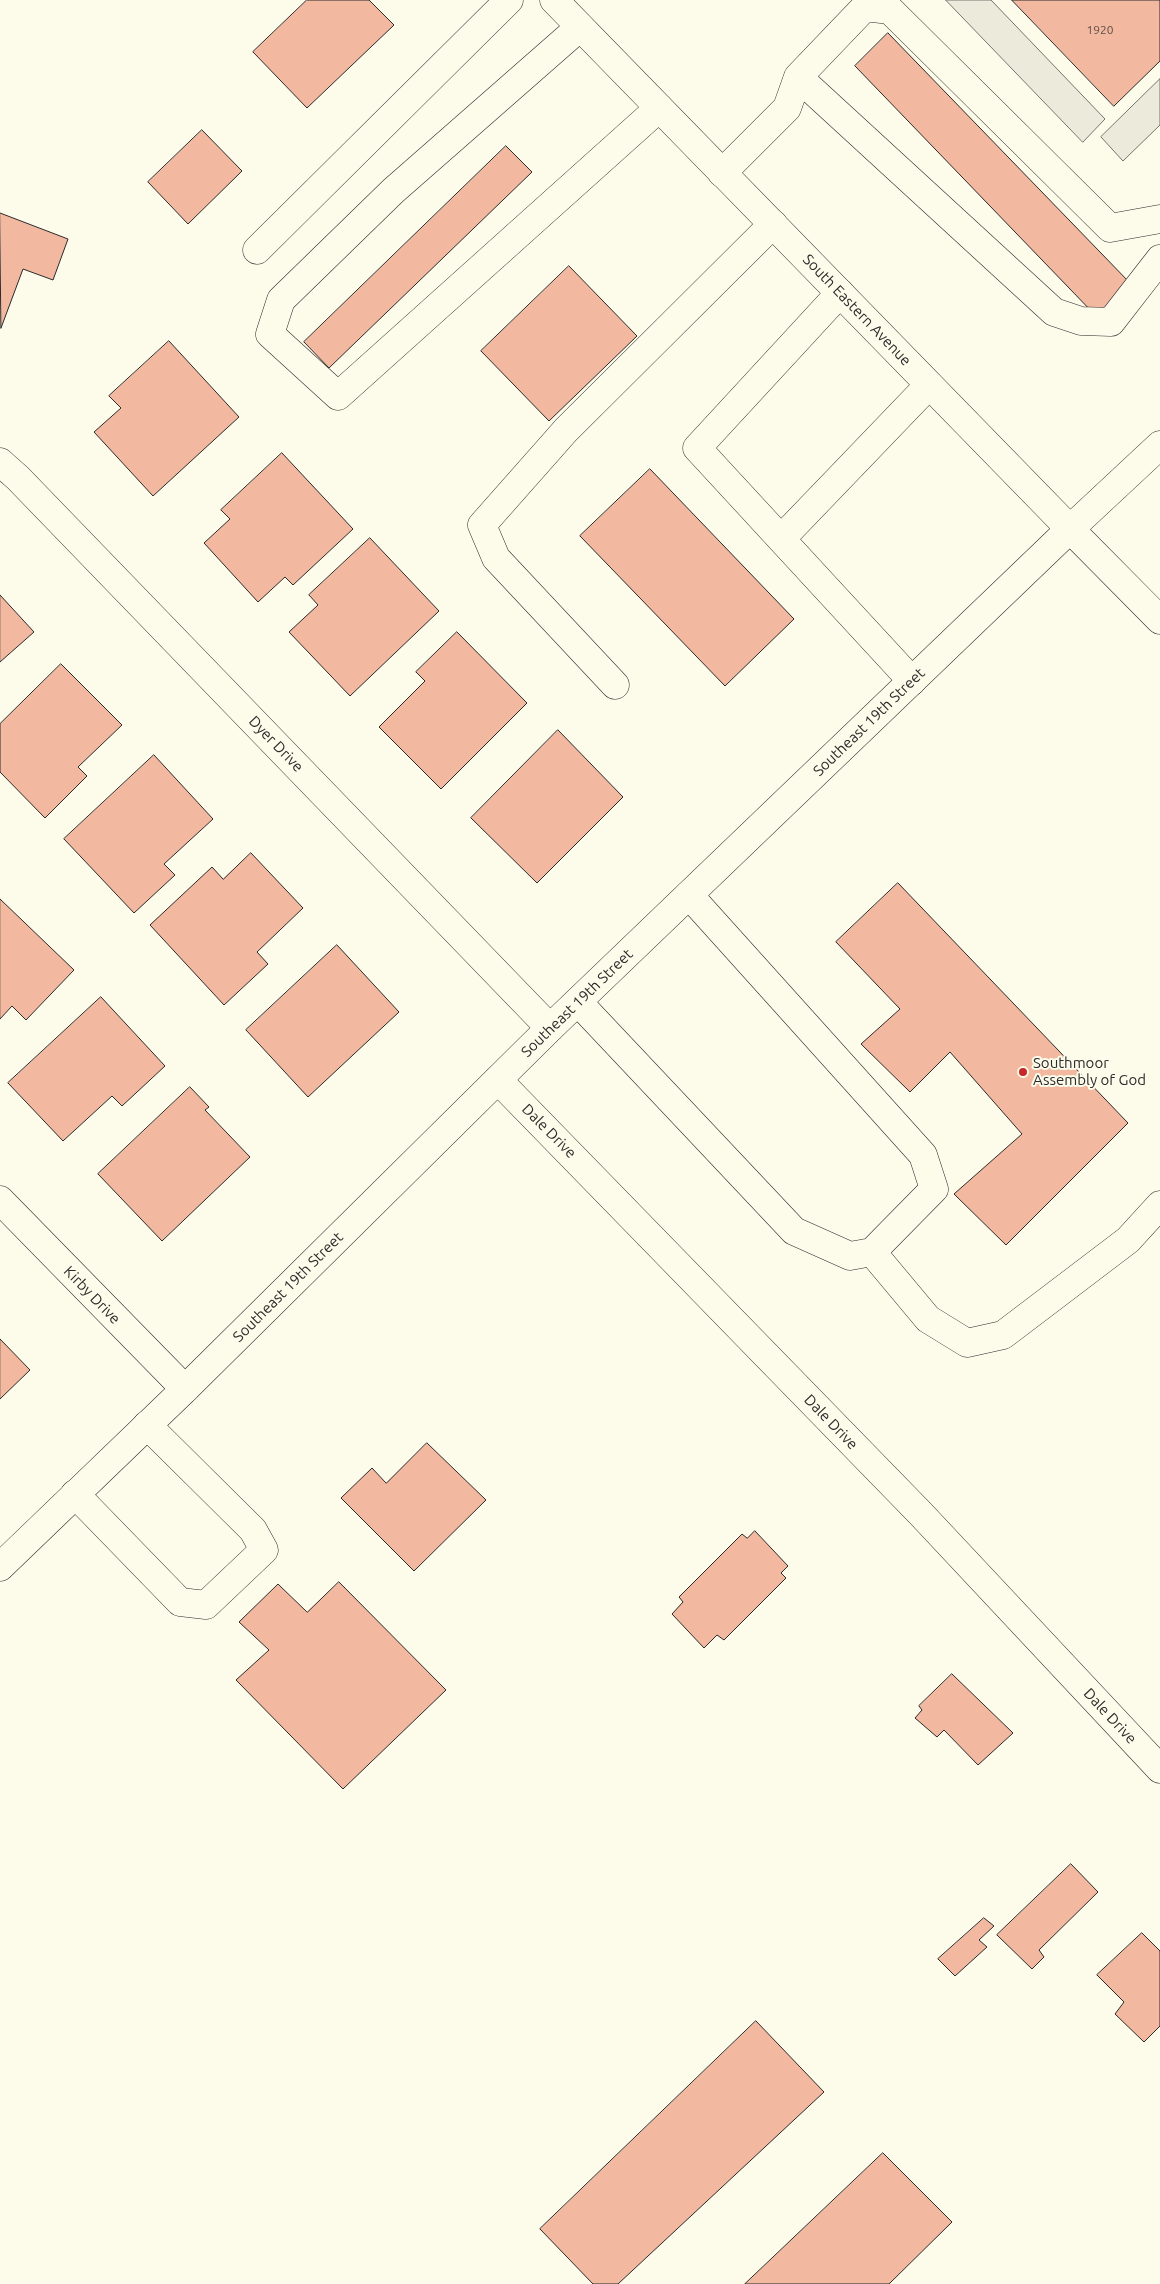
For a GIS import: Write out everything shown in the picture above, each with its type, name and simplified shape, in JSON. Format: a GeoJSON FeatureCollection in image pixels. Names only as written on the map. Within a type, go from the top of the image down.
{"type":"FeatureCollection","features":[{"type":"Feature","properties":{"kind":"main road"},"geometry":{"type":"LineString","coordinates":[[257,250],[509,0]]}},
{"type":"Feature","properties":{"kind":"main road","name":"South Eastern Avenue"},"geometry":{"type":"LineString","coordinates":[[554,0],[1160,620]]}},
{"type":"Feature","properties":{"kind":"main road"},"geometry":{"type":"LineString","coordinates":[[722,173],[787,108],[798,76],[865,7],[890,10],[1110,228],[1160,219]]}},
{"type":"Feature","properties":{"kind":"main road"},"geometry":{"type":"LineString","coordinates":[[580,28],[393,191],[281,300],[270,334],[338,396],[659,108]]}},
{"type":"Feature","properties":{"kind":"main road"},"geometry":{"type":"LineString","coordinates":[[798,76],[1054,312],[1081,321],[1111,322],[1160,260]]}},
{"type":"Feature","properties":{"kind":"main road"},"geometry":{"type":"LineString","coordinates":[[615,684],[496,558],[482,525],[566,430],[772,224]]}},
{"type":"Feature","properties":{"kind":"main road"},"geometry":{"type":"LineString","coordinates":[[840,293],[697,448],[912,681]]}},
{"type":"Feature","properties":{"kind":"main road"},"geometry":{"type":"LineString","coordinates":[[781,539],[930,385]]}},
{"type":"Feature","properties":{"kind":"main road","name":"Southeast 19th Street"},"geometry":{"type":"LineString","coordinates":[[0,1567],[185,1389],[550,1028],[1160,445]]}},
{"type":"Feature","properties":{"kind":"main road","name":"Dyer Drive"},"geometry":{"type":"LineString","coordinates":[[0,462],[18,478],[550,1028]]}},
{"type":"Feature","properties":{"kind":"main road"},"geometry":{"type":"LineString","coordinates":[[578,1002],[794,1231],[850,1256],[872,1252],[934,1189],[923,1155],[689,895]]}},
{"type":"Feature","properties":{"kind":"main road","name":"Dale Drive"},"geometry":{"type":"LineString","coordinates":[[498,1080],[921,1514],[1160,1769]]}},
{"type":"Feature","properties":{"kind":"main road","name":"Kirby Drive"},"geometry":{"type":"LineString","coordinates":[[0,1200],[185,1389]]}},
{"type":"Feature","properties":{"kind":"main road"},"geometry":{"type":"LineString","coordinates":[[872,1252],[928,1319],[967,1343],[1003,1336],[1128,1240],[1160,1205]]}},
{"type":"Feature","properties":{"kind":"main road"},"geometry":{"type":"LineString","coordinates":[[76,1494],[180,1602],[206,1605],[264,1550],[253,1530],[147,1426]]}},
{"type":"Feature","properties":{"kind":"shaded area"},"geometry":{"type":"Polygon","coordinates":[[[946,0],[991,0],[1105,119],[1083,142],[946,0]]]}},
{"type":"Feature","properties":{"kind":"shaded area"},"geometry":{"type":"Polygon","coordinates":[[[1160,79],[1160,125],[1123,161],[1101,137],[1160,79]]]}},
{"type":"Feature","properties":{"kind":"building"},"geometry":{"type":"Polygon","coordinates":[[[307,0],[369,0],[394,25],[307,108],[253,52],[307,0]]]}},
{"type":"Feature","properties":{"kind":"building"},"geometry":{"type":"Polygon","coordinates":[[[1012,0],[1160,0],[1160,61],[1114,106],[1012,0]]]}},
{"type":"Feature","properties":{"kind":"building"},"geometry":{"type":"Polygon","coordinates":[[[888,33],[1130,283],[1096,316],[855,66],[888,33]]]}},
{"type":"Feature","properties":{"kind":"building"},"geometry":{"type":"Polygon","coordinates":[[[202,130],[242,171],[188,224],[148,182],[202,130]]]}},
{"type":"Feature","properties":{"kind":"building"},"geometry":{"type":"Polygon","coordinates":[[[506,146],[532,172],[329,368],[304,342],[506,146]]]}},
{"type":"Feature","properties":{"kind":"building"},"geometry":{"type":"Polygon","coordinates":[[[0,213],[68,239],[53,280],[23,269],[1,328],[0,213]]]}},
{"type":"Feature","properties":{"kind":"building"},"geometry":{"type":"Polygon","coordinates":[[[569,266],[637,336],[549,421],[481,351],[569,266]]]}},
{"type":"Feature","properties":{"kind":"building"},"geometry":{"type":"Polygon","coordinates":[[[169,341],[239,417],[153,496],[94,432],[121,408],[109,396],[169,341]]]}},
{"type":"Feature","properties":{"kind":"building"},"geometry":{"type":"Polygon","coordinates":[[[282,453],[353,529],[293,585],[285,577],[258,602],[204,543],[230,519],[221,510],[282,453]]]}},
{"type":"Feature","properties":{"kind":"building"},"geometry":{"type":"Polygon","coordinates":[[[650,469],[794,619],[725,686],[580,536],[650,469]]]}},
{"type":"Feature","properties":{"kind":"building"},"geometry":{"type":"Polygon","coordinates":[[[370,538],[439,611],[350,696],[289,632],[318,605],[309,595],[370,538]]]}},
{"type":"Feature","properties":{"kind":"building"},"geometry":{"type":"Polygon","coordinates":[[[0,595],[34,632],[0,662],[0,595]]]}},
{"type":"Feature","properties":{"kind":"building"},"geometry":{"type":"Polygon","coordinates":[[[457,632],[527,703],[441,789],[379,727],[425,681],[416,672],[457,632]]]}},
{"type":"Feature","properties":{"kind":"building"},"geometry":{"type":"Polygon","coordinates":[[[61,664],[122,725],[78,767],[87,776],[45,818],[0,772],[0,724],[61,664]]]}},
{"type":"Feature","properties":{"kind":"building"},"geometry":{"type":"Polygon","coordinates":[[[558,730],[623,797],[537,883],[471,818],[558,730]]]}},
{"type":"Feature","properties":{"kind":"building"},"geometry":{"type":"Polygon","coordinates":[[[154,755],[213,819],[164,864],[175,875],[134,913],[64,839],[154,755]]]}},
{"type":"Feature","properties":{"kind":"building"},"geometry":{"type":"Polygon","coordinates":[[[251,853],[303,908],[257,952],[268,964],[224,1005],[150,925],[212,867],[223,879],[251,853]]]}},
{"type":"Feature","properties":{"kind":"building","name":"Southmoor Assembly of God"},"geometry":{"type":"Polygon","coordinates":[[[898,883],[1128,1123],[1006,1245],[954,1194],[1022,1134],[950,1052],[910,1092],[861,1044],[900,1009],[836,942],[898,883]]]}},
{"type":"Feature","properties":{"kind":"building"},"geometry":{"type":"Polygon","coordinates":[[[0,899],[74,970],[26,1020],[12,1006],[0,1019],[0,899]]]}},
{"type":"Feature","properties":{"kind":"building"},"geometry":{"type":"Polygon","coordinates":[[[337,945],[399,1012],[308,1097],[246,1030],[337,945]]]}},
{"type":"Feature","properties":{"kind":"building"},"geometry":{"type":"Polygon","coordinates":[[[101,997],[165,1066],[122,1106],[112,1096],[63,1141],[8,1083],[101,997]]]}},
{"type":"Feature","properties":{"kind":"building"},"geometry":{"type":"Polygon","coordinates":[[[190,1087],[209,1107],[205,1110],[250,1157],[162,1241],[98,1174],[190,1087]]]}},
{"type":"Feature","properties":{"kind":"building"},"geometry":{"type":"Polygon","coordinates":[[[0,1339],[30,1370],[0,1399],[0,1339]]]}},
{"type":"Feature","properties":{"kind":"building"},"geometry":{"type":"Polygon","coordinates":[[[427,1443],[486,1500],[414,1571],[341,1498],[372,1468],[386,1483],[427,1443]]]}},
{"type":"Feature","properties":{"kind":"building"},"geometry":{"type":"Polygon","coordinates":[[[755,1531],[788,1566],[781,1573],[786,1578],[724,1640],[717,1635],[704,1648],[672,1614],[683,1602],[679,1597],[742,1534],[747,1538],[755,1531]]]}},
{"type":"Feature","properties":{"kind":"building"},"geometry":{"type":"Polygon","coordinates":[[[339,1582],[446,1690],[343,1789],[236,1680],[269,1650],[239,1622],[278,1584],[307,1612],[339,1582]]]}},
{"type":"Feature","properties":{"kind":"building"},"geometry":{"type":"Polygon","coordinates":[[[952,1674],[1013,1733],[978,1765],[944,1730],[937,1737],[915,1718],[922,1710],[919,1706],[952,1674]]]}},
{"type":"Feature","properties":{"kind":"building"},"geometry":{"type":"Polygon","coordinates":[[[1071,1864],[1098,1892],[1039,1950],[1044,1957],[1032,1969],[997,1935],[1071,1864]]]}},
{"type":"Feature","properties":{"kind":"building"},"geometry":{"type":"Polygon","coordinates":[[[984,1918],[994,1926],[979,1940],[987,1947],[955,1976],[938,1959],[984,1918]]]}},
{"type":"Feature","properties":{"kind":"building"},"geometry":{"type":"Polygon","coordinates":[[[1142,1933],[1160,1951],[1160,2026],[1144,2042],[1115,2014],[1124,2002],[1097,1975],[1142,1933]]]}},
{"type":"Feature","properties":{"kind":"building"},"geometry":{"type":"Polygon","coordinates":[[[756,2021],[824,2092],[618,2284],[593,2284],[540,2229],[756,2021]]]}},
{"type":"Feature","properties":{"kind":"building"},"geometry":{"type":"Polygon","coordinates":[[[883,2153],[952,2222],[889,2284],[745,2284],[883,2153]]]}},
{"type":"Feature","properties":{"kind":"place","name":"Southmoor Assembly of God"},"geometry":{"type":"Point","coordinates":[1023,1072]}}]}
